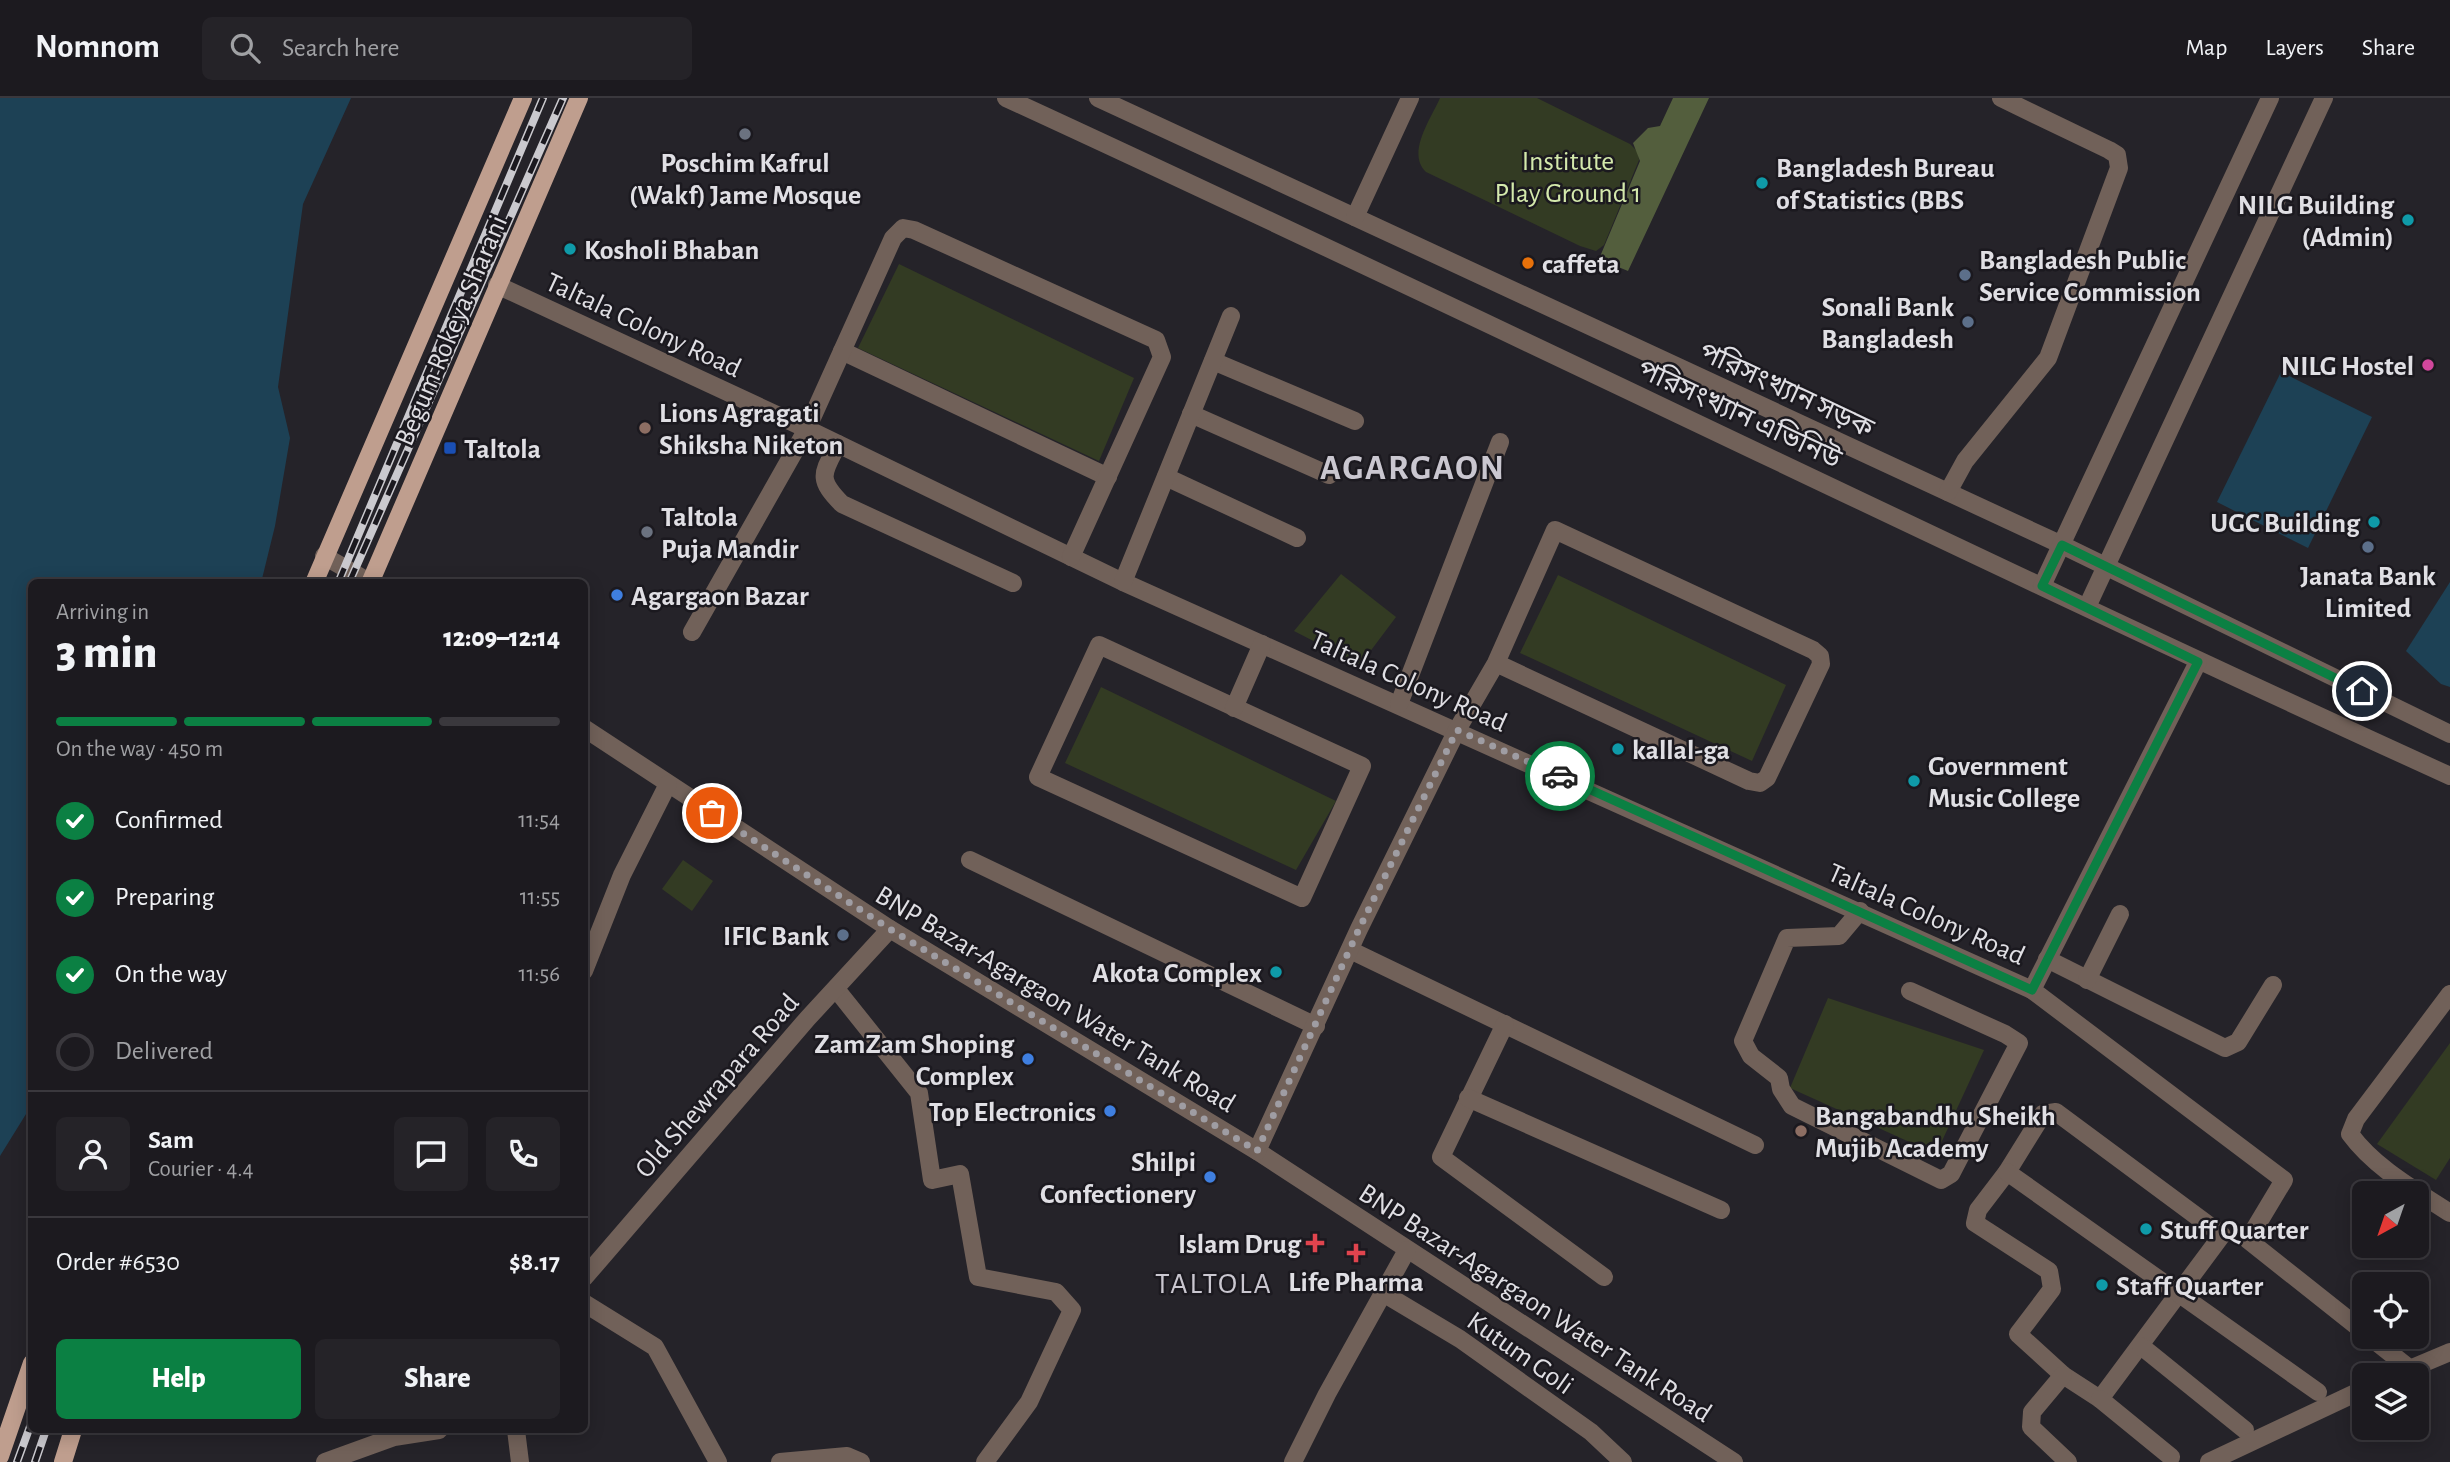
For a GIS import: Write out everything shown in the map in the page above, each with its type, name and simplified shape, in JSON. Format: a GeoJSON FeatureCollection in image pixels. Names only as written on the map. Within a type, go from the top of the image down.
{"type":"FeatureCollection","features":[{"type":"Feature","properties":{"kind":"main road","name":"Begum Rokeya Sharani"},"geometry":{"type":"LineString","coordinates":[[315,579],[523,98]]}},
{"type":"Feature","properties":{"kind":"main road","name":"Begum Rokeya Sharani"},"geometry":{"type":"LineString","coordinates":[[372,579],[579,98]]}},
{"type":"Feature","properties":{"kind":"main road"},"geometry":{"type":"LineString","coordinates":[[0,1456],[28,1375]]}},
{"type":"Feature","properties":{"kind":"main road"},"geometry":{"type":"LineString","coordinates":[[63,1462],[72,1433]]}},
{"type":"Feature","properties":{"kind":"street","name":"পরিসংখ্যান এভিনিউ"},"geometry":{"type":"LineString","coordinates":[[1006,98],[2087,607],[2198,662],[2450,776]]}},
{"type":"Feature","properties":{"kind":"street","name":"পরিসংখ্যান সড়ক"},"geometry":{"type":"LineString","coordinates":[[1098,98],[2062,545],[2450,733]]}},
{"type":"Feature","properties":{"kind":"street"},"geometry":{"type":"LineString","coordinates":[[1355,217],[1410,98]]}},
{"type":"Feature","properties":{"kind":"street"},"geometry":{"type":"LineString","coordinates":[[1948,492],[1965,461],[2048,358],[2119,168],[2117,155],[2109,150],[2001,98]]}},
{"type":"Feature","properties":{"kind":"street"},"geometry":{"type":"LineString","coordinates":[[2042,586],[2270,98]]}},
{"type":"Feature","properties":{"kind":"street"},"geometry":{"type":"LineString","coordinates":[[2087,607],[2324,98]]}},
{"type":"Feature","properties":{"kind":"street"},"geometry":{"type":"LineString","coordinates":[[692,632],[807,429],[893,238],[903,228],[914,230],[1156,340],[1162,357],[1072,558]]}},
{"type":"Feature","properties":{"kind":"street","name":"Taltala Colony Road"},"geometry":{"type":"LineString","coordinates":[[497,285],[807,429],[1123,582],[2032,990],[2284,1180],[2248,1240],[2352,1322]]}},
{"type":"Feature","properties":{"kind":"street"},"geometry":{"type":"LineString","coordinates":[[1123,582],[1231,316]]}},
{"type":"Feature","properties":{"kind":"street"},"geometry":{"type":"LineString","coordinates":[[842,351],[1108,477]]}},
{"type":"Feature","properties":{"kind":"street"},"geometry":{"type":"LineString","coordinates":[[1213,361],[1355,421]]}},
{"type":"Feature","properties":{"kind":"street"},"geometry":{"type":"LineString","coordinates":[[1191,414],[1329,475]]}},
{"type":"Feature","properties":{"kind":"street"},"geometry":{"type":"LineString","coordinates":[[1399,704],[1500,442]]}},
{"type":"Feature","properties":{"kind":"street"},"geometry":{"type":"LineString","coordinates":[[838,444],[823,473],[824,482],[842,504],[1013,583]]}},
{"type":"Feature","properties":{"kind":"street"},"geometry":{"type":"LineString","coordinates":[[1166,477],[1297,538]]}},
{"type":"Feature","properties":{"kind":"street"},"geometry":{"type":"LineString","coordinates":[[1257,1151],[1350,950],[1457,730],[1496,663],[1555,530],[1813,650],[1819,656],[1821,664],[1767,778],[1760,783],[1749,781],[1496,663]]}},
{"type":"Feature","properties":{"kind":"street"},"geometry":{"type":"LineString","coordinates":[[324,556],[363,579]]}},
{"type":"Feature","properties":{"kind":"street"},"geometry":{"type":"LineString","coordinates":[[1234,708],[1262,644]]}},
{"type":"Feature","properties":{"kind":"street"},"geometry":{"type":"LineString","coordinates":[[1099,645],[1234,708],[1362,766],[1302,898],[1038,777],[1099,645]]}},
{"type":"Feature","properties":{"kind":"street"},"geometry":{"type":"LineString","coordinates":[[2032,990],[2198,662]]}},
{"type":"Feature","properties":{"kind":"street","name":"BNP Bazar-Agargaon Water Tank Road"},"geometry":{"type":"LineString","coordinates":[[588,731],[890,929],[1257,1151],[1734,1462]]}},
{"type":"Feature","properties":{"kind":"street"},"geometry":{"type":"LineString","coordinates":[[588,961],[622,875],[668,784]]}},
{"type":"Feature","properties":{"kind":"street"},"geometry":{"type":"LineString","coordinates":[[970,860],[1316,1026]]}},
{"type":"Feature","properties":{"kind":"street"},"geometry":{"type":"LineString","coordinates":[[1860,911],[1839,936],[1787,938],[1742,1041],[1751,1056],[1779,1078],[1781,1089],[1792,1106],[1941,1180],[1951,1174],[2019,1043],[1910,991]]}},
{"type":"Feature","properties":{"kind":"street"},"geometry":{"type":"LineString","coordinates":[[2087,980],[2120,914]]}},
{"type":"Feature","properties":{"kind":"street","name":"Old Shewrapara Road"},"geometry":{"type":"LineString","coordinates":[[588,1273],[890,929]]}},
{"type":"Feature","properties":{"kind":"street"},"geometry":{"type":"LineString","coordinates":[[1350,950],[1755,1145]]}},
{"type":"Feature","properties":{"kind":"street"},"geometry":{"type":"LineString","coordinates":[[2047,959],[2225,1048],[2238,1042],[2273,985]]}},
{"type":"Feature","properties":{"kind":"street"},"geometry":{"type":"LineString","coordinates":[[836,989],[919,1093],[932,1180],[960,1174],[978,1277],[1056,1292],[1072,1310],[1029,1402],[985,1462]]}},
{"type":"Feature","properties":{"kind":"street"},"geometry":{"type":"LineString","coordinates":[[2450,994],[2356,1119],[2350,1134],[2360,1147],[2397,1178],[2450,1213]]}},
{"type":"Feature","properties":{"kind":"street"},"geometry":{"type":"LineString","coordinates":[[1505,1024],[1441,1157],[1604,1277]]}},
{"type":"Feature","properties":{"kind":"street"},"geometry":{"type":"LineString","coordinates":[[1468,1098],[1721,1210]]}},
{"type":"Feature","properties":{"kind":"street"},"geometry":{"type":"LineString","coordinates":[[2100,1399],[2222,1235],[2056,1112],[2043,1114],[2007,1172],[1978,1210],[1975,1223],[2049,1271],[2052,1289],[2018,1334],[2029,1347],[2100,1399],[2171,1457]]}},
{"type":"Feature","properties":{"kind":"street"},"geometry":{"type":"LineString","coordinates":[[2007,1172],[2318,1392]]}},
{"type":"Feature","properties":{"kind":"street"},"geometry":{"type":"LineString","coordinates":[[1293,1462],[1407,1250]]}},
{"type":"Feature","properties":{"kind":"street","name":"Kutum Goli"},"geometry":{"type":"LineString","coordinates":[[1383,1293],[1460,1339],[1591,1432],[1623,1462]]}},
{"type":"Feature","properties":{"kind":"street"},"geometry":{"type":"LineString","coordinates":[[588,1305],[655,1347],[718,1462]]}},
{"type":"Feature","properties":{"kind":"street"},"geometry":{"type":"LineString","coordinates":[[2141,1346],[2245,1430]]}},
{"type":"Feature","properties":{"kind":"street"},"geometry":{"type":"LineString","coordinates":[[2381,1349],[2393,1363]]}},
{"type":"Feature","properties":{"kind":"street"},"geometry":{"type":"LineString","coordinates":[[2423,1363],[2450,1352]]}},
{"type":"Feature","properties":{"kind":"street"},"geometry":{"type":"LineString","coordinates":[[2063,1374],[2032,1412],[2031,1427],[2068,1462]]}},
{"type":"Feature","properties":{"kind":"street"},"geometry":{"type":"LineString","coordinates":[[2209,1462],[2352,1395]]}},
{"type":"Feature","properties":{"kind":"street"},"geometry":{"type":"LineString","coordinates":[[325,1462],[394,1437],[416,1433]]}},
{"type":"Feature","properties":{"kind":"street"},"geometry":{"type":"LineString","coordinates":[[516,1433],[520,1462]]}},
{"type":"Feature","properties":{"kind":"street"},"geometry":{"type":"LineString","coordinates":[[780,1462],[847,1456],[861,1462]]}},
{"type":"Feature","properties":{"kind":"green space","name":"Institute Play Ground 1"},"geometry":{"type":"Polygon","coordinates":[[[1440,98],[1537,98],[1630,144],[1638,152],[1639,160],[1604,245],[1596,251],[1580,246],[1426,172],[1420,164],[1419,146],[1440,98]]]}},
{"type":"Feature","properties":{"kind":"green space"},"geometry":{"type":"Polygon","coordinates":[[[1673,98],[1709,98],[1628,271],[1599,259],[1640,161],[1633,143],[1648,128],[1660,126],[1673,98]]]}},
{"type":"Feature","properties":{"kind":"green space"},"geometry":{"type":"Polygon","coordinates":[[[899,264],[1134,378],[1099,461],[858,348],[899,264]]]}},
{"type":"Feature","properties":{"kind":"green space"},"geometry":{"type":"Polygon","coordinates":[[[1341,574],[1396,617],[1360,665],[1294,631],[1341,574]]]}},
{"type":"Feature","properties":{"kind":"green space"},"geometry":{"type":"Polygon","coordinates":[[[1558,575],[1786,685],[1752,761],[1520,653],[1558,575]]]}},
{"type":"Feature","properties":{"kind":"green space"},"geometry":{"type":"Polygon","coordinates":[[[1101,687],[1336,801],[1296,870],[1065,763],[1101,687]]]}},
{"type":"Feature","properties":{"kind":"green space"},"geometry":{"type":"Polygon","coordinates":[[[683,860],[713,881],[692,911],[662,889],[683,860]]]}},
{"type":"Feature","properties":{"kind":"green space"},"geometry":{"type":"Polygon","coordinates":[[[1828,998],[1984,1050],[1936,1154],[1790,1088],[1828,998]]]}},
{"type":"Feature","properties":{"kind":"green space"},"geometry":{"type":"Polygon","coordinates":[[[2450,1043],[2450,1158],[2436,1180],[2377,1144],[2450,1043]]]}},
{"type":"Feature","properties":{"kind":"water"},"geometry":{"type":"Polygon","coordinates":[[[0,98],[351,98],[303,204],[278,387],[290,438],[275,526],[262,579],[28,579],[28,1111],[0,1156],[0,98]]]}},
{"type":"Feature","properties":{"kind":"water"},"geometry":{"type":"Polygon","coordinates":[[[2281,372],[2372,417],[2308,548],[2217,502],[2281,372]]]}},
{"type":"Feature","properties":{"kind":"water"},"geometry":{"type":"Polygon","coordinates":[[[2450,582],[2450,687],[2441,684],[2406,651],[2450,582]]]}},
{"type":"Feature","properties":{"kind":"railway"},"geometry":{"type":"LineString","coordinates":[[340,579],[543,98]]}},
{"type":"Feature","properties":{"kind":"railway"},"geometry":{"type":"LineString","coordinates":[[351,579],[563,98]]}},
{"type":"Feature","properties":{"kind":"railway"},"geometry":{"type":"LineString","coordinates":[[17,1462],[28,1432]]}},
{"type":"Feature","properties":{"kind":"railway"},"geometry":{"type":"LineString","coordinates":[[35,1462],[45,1433]]}},
{"type":"Feature","properties":{"kind":"way so far"},"geometry":{"type":"LineString","coordinates":[[712,813],[890,929],[1257,1151],[1359,929],[1457,730],[1560,776]]}},
{"type":"Feature","properties":{"kind":"place","name":"Poschim Kafrul (Wakf) Jame Mosque"},"geometry":{"type":"Point","coordinates":[745,134]}},
{"type":"Feature","properties":{"kind":"place","name":"Bangladesh Bureau of Statistics (BBS"},"geometry":{"type":"Point","coordinates":[1762,183]}},
{"type":"Feature","properties":{"kind":"place","name":"NILG Building (Admin)"},"geometry":{"type":"Point","coordinates":[2408,220]}},
{"type":"Feature","properties":{"kind":"place","name":"Kosholi Bhaban"},"geometry":{"type":"Point","coordinates":[570,249]}},
{"type":"Feature","properties":{"kind":"place","name":"caffeta"},"geometry":{"type":"Point","coordinates":[1528,263]}},
{"type":"Feature","properties":{"kind":"place","name":"Bangladesh Public Service Commission"},"geometry":{"type":"Point","coordinates":[1965,275]}},
{"type":"Feature","properties":{"kind":"place","name":"Sonali Bank Bangladesh"},"geometry":{"type":"Point","coordinates":[1968,322]}},
{"type":"Feature","properties":{"kind":"place","name":"NILG Hostel"},"geometry":{"type":"Point","coordinates":[2428,365]}},
{"type":"Feature","properties":{"kind":"place","name":"Lions Agragati Shiksha Niketon"},"geometry":{"type":"Point","coordinates":[645,428]}},
{"type":"Feature","properties":{"kind":"place","name":"Taltola"},"geometry":{"type":"Point","coordinates":[450,448]}},
{"type":"Feature","properties":{"kind":"place","name":"UGC Building"},"geometry":{"type":"Point","coordinates":[2374,522]}},
{"type":"Feature","properties":{"kind":"place","name":"Taltola Puja Mandir"},"geometry":{"type":"Point","coordinates":[647,532]}},
{"type":"Feature","properties":{"kind":"place","name":"Janata Bank Limited"},"geometry":{"type":"Point","coordinates":[2368,547]}},
{"type":"Feature","properties":{"kind":"place","name":"Agargaon Bazar"},"geometry":{"type":"Point","coordinates":[617,595]}},
{"type":"Feature","properties":{"kind":"place","name":"kallal-ga"},"geometry":{"type":"Point","coordinates":[1618,749]}},
{"type":"Feature","properties":{"kind":"place","name":"Government Music College"},"geometry":{"type":"Point","coordinates":[1914,781]}},
{"type":"Feature","properties":{"kind":"place","name":"IFIC Bank"},"geometry":{"type":"Point","coordinates":[843,935]}},
{"type":"Feature","properties":{"kind":"place","name":"Akota Complex"},"geometry":{"type":"Point","coordinates":[1276,972]}},
{"type":"Feature","properties":{"kind":"place","name":"ZamZam Shoping Complex"},"geometry":{"type":"Point","coordinates":[1028,1059]}},
{"type":"Feature","properties":{"kind":"place","name":"Top Electronics"},"geometry":{"type":"Point","coordinates":[1110,1111]}},
{"type":"Feature","properties":{"kind":"place","name":"Bangabandhu Sheikh Mujib Academy"},"geometry":{"type":"Point","coordinates":[1801,1131]}},
{"type":"Feature","properties":{"kind":"place","name":"Shilpi Confectionery"},"geometry":{"type":"Point","coordinates":[1210,1177]}},
{"type":"Feature","properties":{"kind":"place","name":"Stuff Quarter"},"geometry":{"type":"Point","coordinates":[2146,1229]}},
{"type":"Feature","properties":{"kind":"place","name":"Islam Drug"},"geometry":{"type":"Point","coordinates":[1315,1243]}},
{"type":"Feature","properties":{"kind":"place","name":"Life Pharma"},"geometry":{"type":"Point","coordinates":[1356,1253]}},
{"type":"Feature","properties":{"kind":"place","name":"Staff Quarter"},"geometry":{"type":"Point","coordinates":[2102,1285]}},
{"type":"Feature","properties":{"kind":"district","name":"AGARGAON"},"geometry":{"type":"Point","coordinates":[1413,467]}},
{"type":"Feature","properties":{"kind":"district","name":"TALTOLA"},"geometry":{"type":"Point","coordinates":[1214,1283]}},
{"type":"Feature","properties":{"kind":"route"},"geometry":{"type":"LineString","coordinates":[[1560,776],[2032,990],[2198,662],[2042,586],[2062,545],[2362,691]]}}]}
